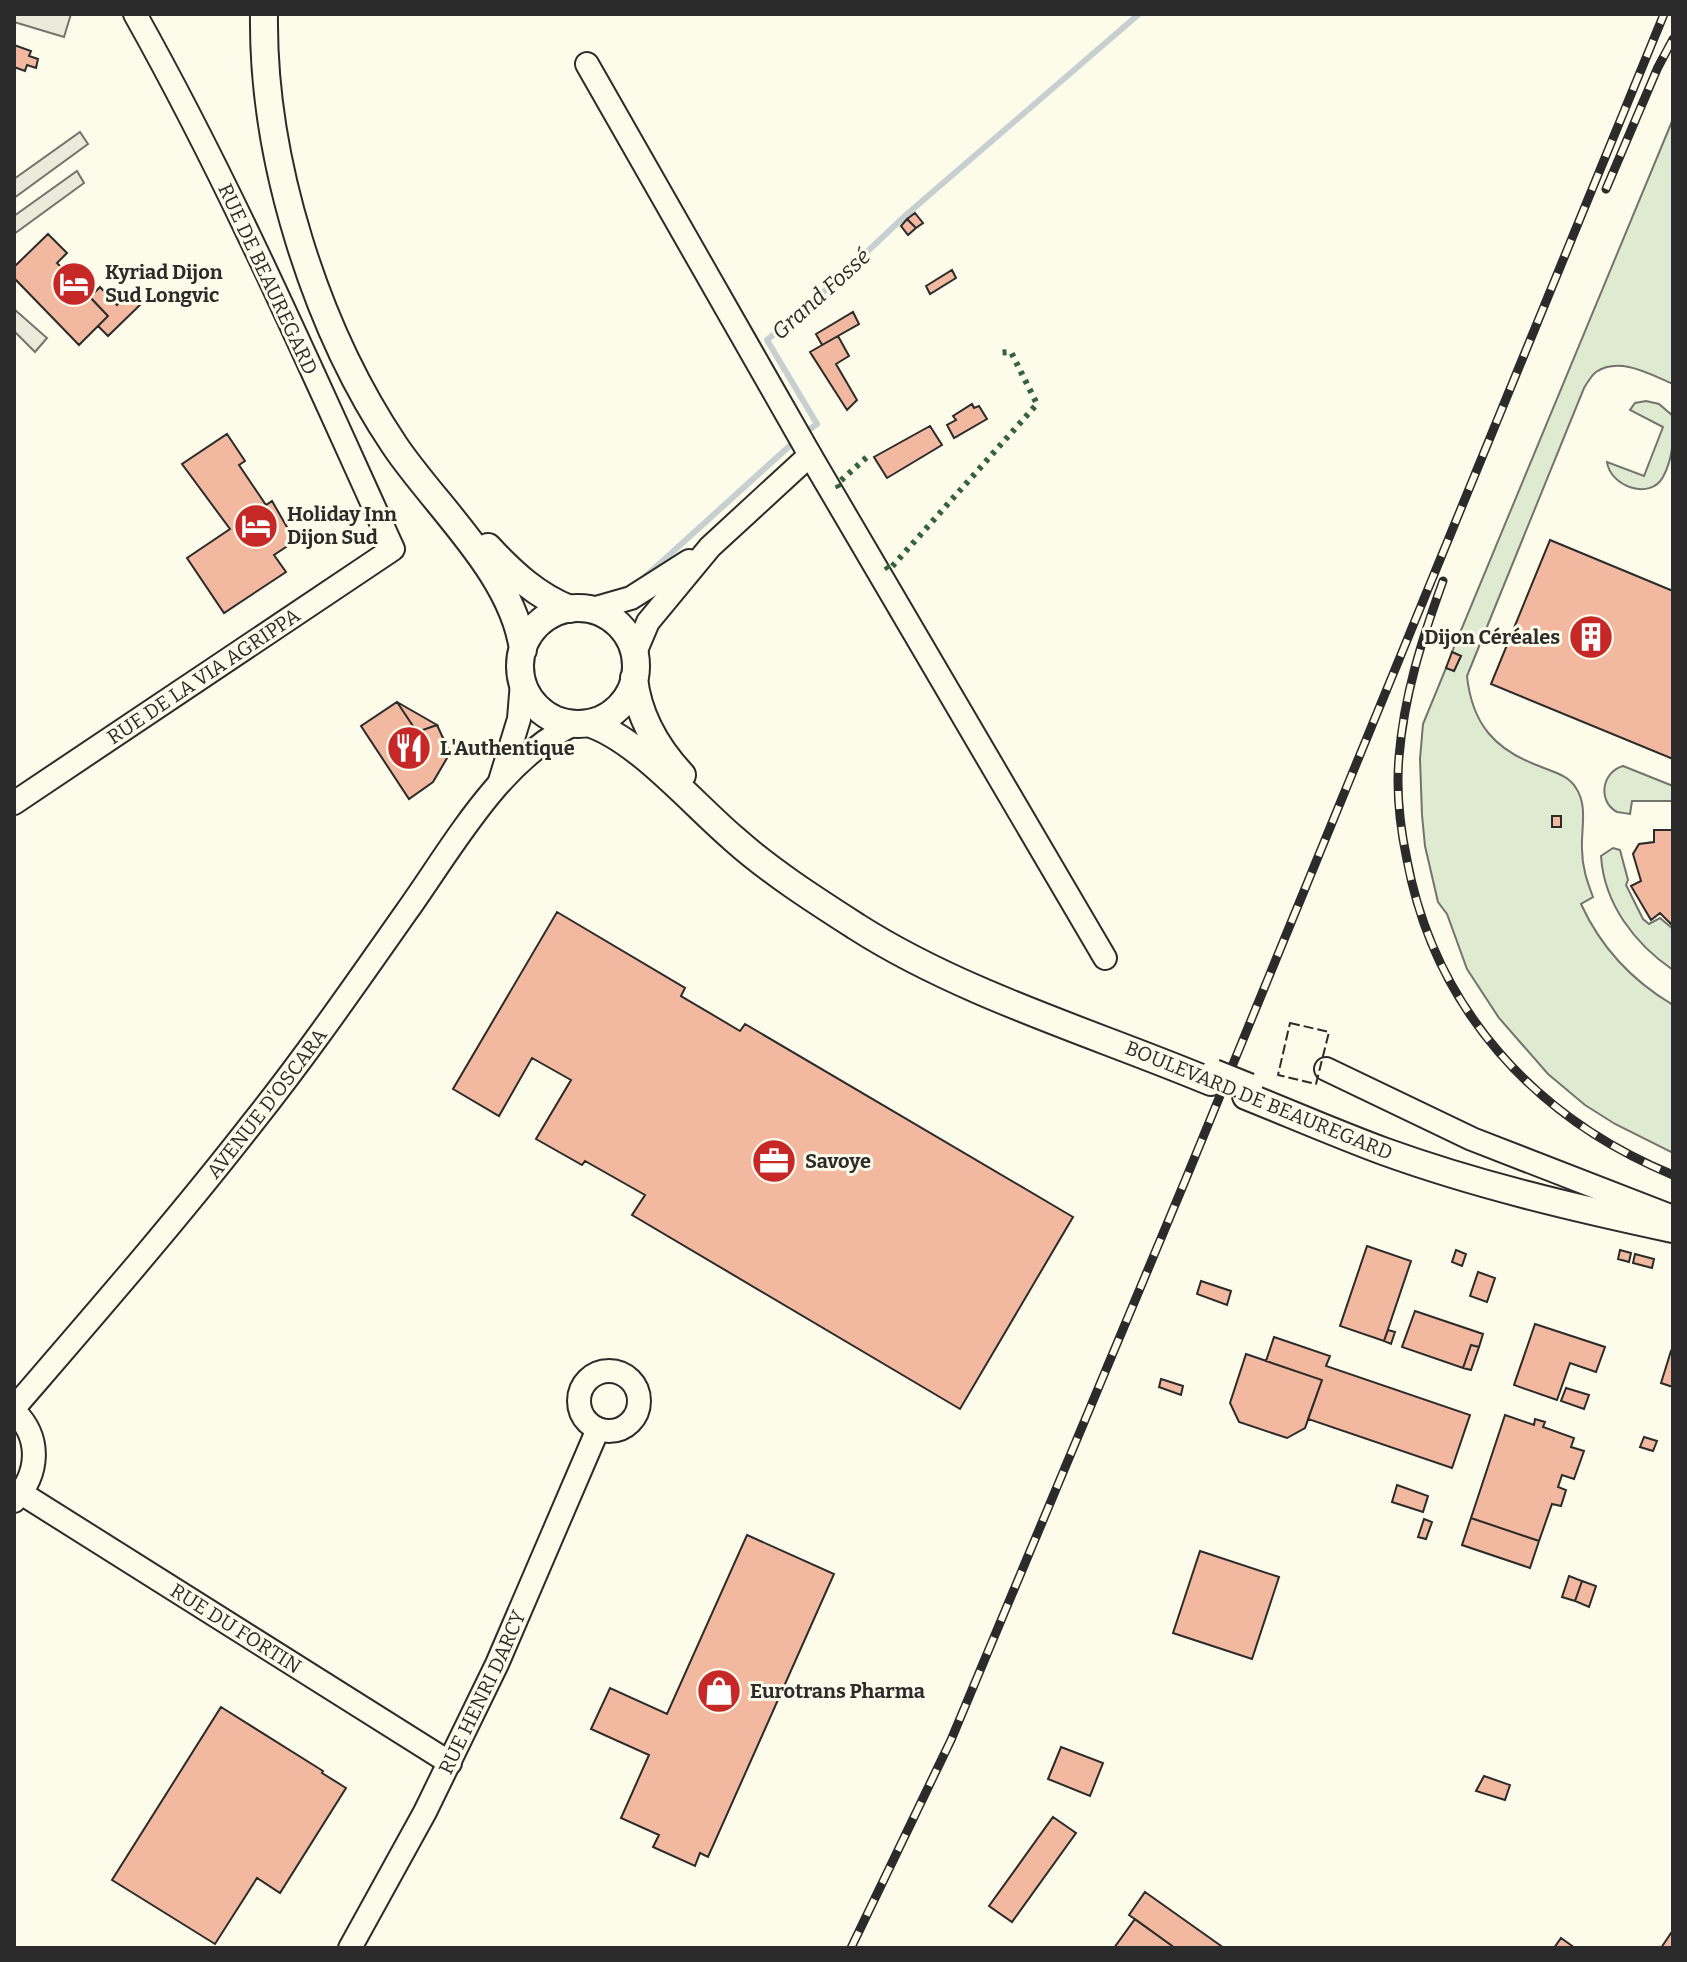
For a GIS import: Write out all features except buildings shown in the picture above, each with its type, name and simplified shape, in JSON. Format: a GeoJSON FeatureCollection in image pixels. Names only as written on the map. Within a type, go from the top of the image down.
{"type":"FeatureCollection","features":[{"type":"Feature","properties":{"kind":"main road"},"geometry":{"type":"LineString","coordinates":[[264,14],[264,56],[270,117],[283,181],[302,249],[325,307],[357,380],[394,444],[498,583],[518,627],[523,650]]}},
{"type":"Feature","properties":{"kind":"main road"},"geometry":{"type":"LineString","coordinates":[[275,14],[281,112],[295,184],[318,258],[362,363],[413,452],[474,530],[528,586],[545,598],[616,623],[626,634],[644,721],[680,774],[778,861],[860,922]]}},
{"type":"Feature","properties":{"kind":"main road"},"geometry":{"type":"LineString","coordinates":[[580,610],[559,612],[542,621],[529,636],[520,668],[522,682],[533,703],[553,719],[581,724],[624,740],[775,873],[860,922]]}},
{"type":"Feature","properties":{"kind":"main road"},"geometry":{"type":"LineString","coordinates":[[581,724],[601,719],[622,704],[634,667]]}},
{"type":"Feature","properties":{"kind":"main road","name":"BOULEVARD DE BEAUREGARD"},"geometry":{"type":"LineString","coordinates":[[860,922],[950,965],[1383,1151],[1565,1206],[1673,1229]]}},
{"type":"Feature","properties":{"kind":"main road","name":"BOULEVARD DE BEAUREGARD"},"geometry":{"type":"LineString","coordinates":[[1247,1092],[1486,1173],[1598,1203],[1673,1218]]}},
{"type":"Feature","properties":{"kind":"street","name":"RUE DE BEAUREGARD"},"geometry":{"type":"LineString","coordinates":[[135,14],[175,86],[280,300],[393,549]]}},
{"type":"Feature","properties":{"kind":"street"},"geometry":{"type":"LineString","coordinates":[[587,64],[810,455],[1105,958]]}},
{"type":"Feature","properties":{"kind":"street"},"geometry":{"type":"LineString","coordinates":[[634,667],[638,641],[654,613],[710,547],[810,455]]}},
{"type":"Feature","properties":{"kind":"street"},"geometry":{"type":"LineString","coordinates":[[580,610],[613,604],[641,592],[710,547]]}},
{"type":"Feature","properties":{"kind":"street","name":"RUE DE LA VIA AGRIPPA"},"geometry":{"type":"LineString","coordinates":[[14,803],[393,549]]}},
{"type":"Feature","properties":{"kind":"street","name":"AVENUE D'OSCARA"},"geometry":{"type":"LineString","coordinates":[[500,782],[521,708],[522,682]]}},
{"type":"Feature","properties":{"kind":"street","name":"AVENUE D'OSCARA"},"geometry":{"type":"LineString","coordinates":[[14,1410],[254,1122],[500,782],[554,736],[581,724]]}},
{"type":"Feature","properties":{"kind":"street"},"geometry":{"type":"LineString","coordinates":[[1326,1069],[1472,1139],[1673,1218]]}},
{"type":"Feature","properties":{"kind":"street"},"geometry":{"type":"LineString","coordinates":[[14,1410],[31,1435],[35,1452],[33,1470],[17,1497]]}},
{"type":"Feature","properties":{"kind":"street","name":"RUE HENRI DARCY"},"geometry":{"type":"LineString","coordinates":[[350,1948],[450,1763],[497,1664],[598,1429]]}},
{"type":"Feature","properties":{"kind":"street","name":"RUE DU FORTIN"},"geometry":{"type":"LineString","coordinates":[[17,1497],[450,1763]]}},
{"type":"Feature","properties":{"kind":"green space"},"geometry":{"type":"Polygon","coordinates":[[[1673,119],[1673,384],[1625,366],[1605,368],[1590,379],[1467,676],[1474,708],[1488,733],[1510,752],[1564,777],[1576,788],[1583,810],[1583,862],[1593,897],[1581,904],[1598,935],[1619,962],[1644,985],[1673,1005],[1673,1153],[1615,1124],[1585,1105],[1548,1074],[1499,1018],[1467,969],[1447,914],[1438,902],[1425,846],[1420,759],[1423,724],[1446,668],[1454,671],[1461,656],[1452,652],[1673,119]]]}},
{"type":"Feature","properties":{"kind":"green space"},"geometry":{"type":"Polygon","coordinates":[[[1646,401],[1659,404],[1673,416],[1671,454],[1663,477],[1657,484],[1649,488],[1631,488],[1615,478],[1607,462],[1644,476],[1663,427],[1630,410],[1635,403],[1646,401]]]}},
{"type":"Feature","properties":{"kind":"green space"},"geometry":{"type":"Polygon","coordinates":[[[1623,766],[1673,786],[1673,801],[1632,801],[1630,814],[1617,812],[1607,801],[1605,787],[1610,774],[1623,766]]]}},
{"type":"Feature","properties":{"kind":"green space"},"geometry":{"type":"Polygon","coordinates":[[[1613,848],[1620,850],[1628,880],[1626,885],[1643,919],[1649,924],[1660,918],[1673,929],[1673,970],[1634,935],[1615,906],[1603,874],[1601,856],[1613,848]]]}},
{"type":"Feature","properties":{"kind":"shaded area"},"geometry":{"type":"Polygon","coordinates":[[[14,14],[71,14],[64,37],[14,22],[14,14]]]}},
{"type":"Feature","properties":{"kind":"shaded area"},"geometry":{"type":"Polygon","coordinates":[[[80,132],[88,144],[14,198],[14,179],[80,132]]]}},
{"type":"Feature","properties":{"kind":"shaded area"},"geometry":{"type":"Polygon","coordinates":[[[77,171],[84,183],[14,234],[14,216],[77,171]]]}},
{"type":"Feature","properties":{"kind":"shaded area"},"geometry":{"type":"Polygon","coordinates":[[[14,309],[47,338],[35,352],[14,331],[14,309]]]}},
{"type":"Feature","properties":{"kind":"waterway","name":"Grand Fossé"},"geometry":{"type":"LineString","coordinates":[[803,434],[817,424],[767,340],[1139,14]]}},
{"type":"Feature","properties":{"kind":"waterway","name":"Grand Fossé"},"geometry":{"type":"LineString","coordinates":[[646,576],[795,441]]}},
{"type":"Feature","properties":{"kind":"railway"},"geometry":{"type":"LineString","coordinates":[[851,1948],[951,1740],[1185,1181],[1664,14]]}},
{"type":"Feature","properties":{"kind":"railway"},"geometry":{"type":"LineString","coordinates":[[1606,189],[1673,39]]}},
{"type":"Feature","properties":{"kind":"railway"},"geometry":{"type":"LineString","coordinates":[[1443,581],[1415,668],[1399,757],[1398,796],[1402,835],[1421,914],[1441,964],[1467,1010],[1499,1052],[1536,1090],[1577,1123],[1623,1151],[1673,1175]]}},
{"type":"Feature","properties":{"kind":"hedge"},"geometry":{"type":"LineString","coordinates":[[886,566],[889,570],[1037,404],[1011,352],[997,353]]}},
{"type":"Feature","properties":{"kind":"hedge"},"geometry":{"type":"LineString","coordinates":[[839,488],[837,484],[867,457]]}},
{"type":"Feature","properties":{"kind":"fence"},"geometry":{"type":"LineString","coordinates":[[1290,1023],[1329,1032],[1316,1084],[1278,1075],[1290,1023]]}},
{"type":"Feature","properties":{"kind":"place","name":"Kyriad Dijon Sud Longvic"},"geometry":{"type":"Point","coordinates":[74,284]}},
{"type":"Feature","properties":{"kind":"place","name":"Holiday Inn Dijon Sud"},"geometry":{"type":"Point","coordinates":[256,526]}},
{"type":"Feature","properties":{"kind":"place","name":"Dijon Céréales"},"geometry":{"type":"Point","coordinates":[1591,637]}},
{"type":"Feature","properties":{"kind":"place","name":"L'Authentique"},"geometry":{"type":"Point","coordinates":[409,748]}},
{"type":"Feature","properties":{"kind":"place","name":"Savoye"},"geometry":{"type":"Point","coordinates":[774,1161]}},
{"type":"Feature","properties":{"kind":"place","name":"Eurotrans Pharma"},"geometry":{"type":"Point","coordinates":[719,1691]}}]}
